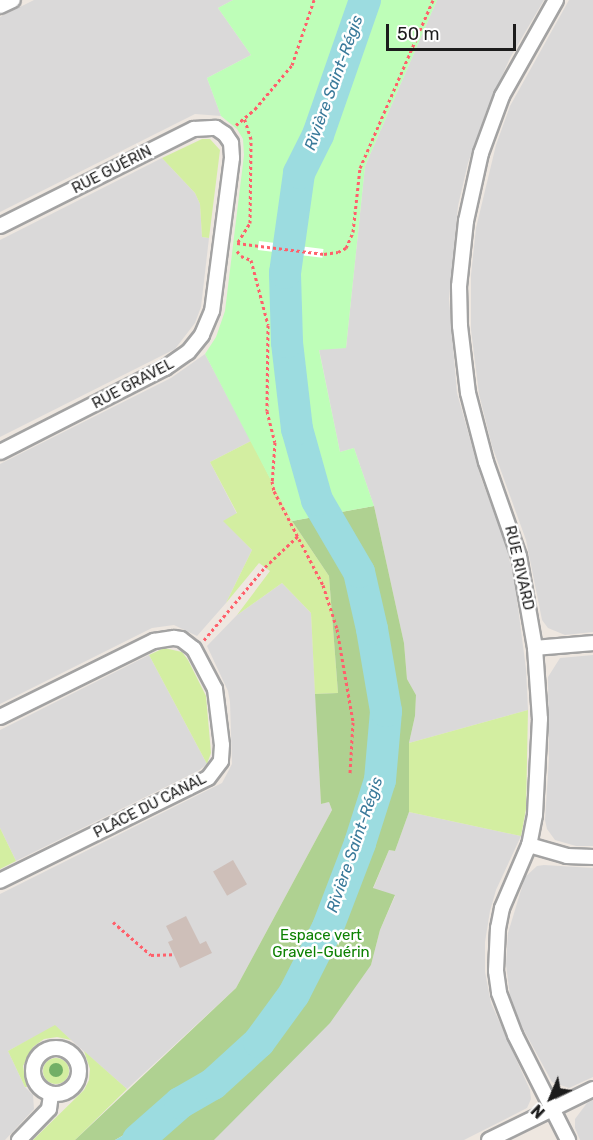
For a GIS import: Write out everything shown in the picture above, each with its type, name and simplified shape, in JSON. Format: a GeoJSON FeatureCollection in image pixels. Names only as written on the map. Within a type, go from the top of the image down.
{"type":"FeatureCollection","features":[{"type":"Feature","properties":{"kind":"street"},"geometry":{"type":"LineString","coordinates":[[0,6],[13,0]]}},
{"type":"Feature","properties":{"kind":"street","name":"RUE RIVARD"},"geometry":{"type":"LineString","coordinates":[[556,0],[502,96],[481,153],[466,221],[459,286],[460,326],[468,393],[486,462],[519,556],[535,648],[539,738],[535,814],[529,845],[502,908],[495,971],[505,1012],[568,1140]]}},
{"type":"Feature","properties":{"kind":"street","name":"RUE GUÉRIN"},"geometry":{"type":"LineString","coordinates":[[0,226],[185,133],[211,126],[230,130]]}},
{"type":"Feature","properties":{"kind":"street","name":"RUE GRAVEL"},"geometry":{"type":"LineString","coordinates":[[0,452],[165,368],[188,352],[202,335],[212,311],[232,158],[230,130]]}},
{"type":"Feature","properties":{"kind":"street","name":"PLACE DU CANAL"},"geometry":{"type":"LineString","coordinates":[[0,717],[154,641],[174,638],[181,639],[194,649],[215,689],[222,745],[221,761],[208,778],[0,881]]}},
{"type":"Feature","properties":{"kind":"street"},"geometry":{"type":"LineString","coordinates":[[535,648],[593,643]]}},
{"type":"Feature","properties":{"kind":"street"},"geometry":{"type":"LineString","coordinates":[[529,845],[567,856],[593,856]]}},
{"type":"Feature","properties":{"kind":"street"},"geometry":{"type":"LineString","coordinates":[[489,1140],[593,1089]]}},
{"type":"Feature","properties":{"kind":"street"},"geometry":{"type":"LineString","coordinates":[[19,1140],[48,1109],[51,1094]]}},
{"type":"Feature","properties":{"kind":"path"},"geometry":{"type":"LineString","coordinates":[[230,130],[278,84],[292,65],[314,0]]}},
{"type":"Feature","properties":{"kind":"path"},"geometry":{"type":"LineString","coordinates":[[236,243],[324,254],[338,252],[350,242],[360,168],[433,0]]}},
{"type":"Feature","properties":{"kind":"path"},"geometry":{"type":"LineString","coordinates":[[244,118],[251,139],[250,223],[236,243],[237,252],[251,260],[257,275],[268,325],[267,411],[275,442],[272,481],[282,510],[323,585],[337,629],[353,722],[350,772]]}},
{"type":"Feature","properties":{"kind":"path"},"geometry":{"type":"LineString","coordinates":[[203,641],[265,567],[298,536]]}},
{"type":"Feature","properties":{"kind":"path"},"geometry":{"type":"LineString","coordinates":[[113,922],[151,955],[174,954]]}},
{"type":"Feature","properties":{"kind":"shaded area"},"geometry":{"type":"Polygon","coordinates":[[[34,0],[233,0],[218,8],[251,55],[207,78],[221,116],[195,114],[0,212],[0,17],[34,0]]]}},
{"type":"Feature","properties":{"kind":"shaded area"},"geometry":{"type":"Polygon","coordinates":[[[437,0],[544,0],[510,58],[486,112],[468,163],[458,206],[449,299],[457,393],[481,478],[506,544],[515,584],[526,669],[528,710],[409,743],[415,716],[416,695],[407,679],[404,643],[374,506],[354,448],[340,452],[319,349],[346,348],[365,166],[437,0]]]}},
{"type":"Feature","properties":{"kind":"shaded area"},"geometry":{"type":"Polygon","coordinates":[[[569,0],[593,0],[593,632],[565,635],[548,628],[542,620],[526,540],[492,446],[479,394],[471,330],[471,275],[476,228],[496,145],[510,106],[569,0]]]}},
{"type":"Feature","properties":{"kind":"shaded area"},"geometry":{"type":"Polygon","coordinates":[[[162,158],[195,193],[200,204],[202,237],[209,238],[201,307],[195,323],[175,349],[0,437],[0,240],[162,158]]]}},
{"type":"Feature","properties":{"kind":"shaded area"},"geometry":{"type":"Polygon","coordinates":[[[205,354],[251,441],[210,462],[237,514],[224,521],[252,550],[226,603],[197,636],[174,625],[152,628],[0,704],[0,464],[171,378],[205,354]]]}},
{"type":"Feature","properties":{"kind":"shaded area"},"geometry":{"type":"Polygon","coordinates":[[[282,583],[311,613],[321,804],[329,802],[332,810],[236,988],[127,1089],[55,1026],[8,1051],[25,1087],[33,1095],[34,1109],[5,1140],[0,1140],[0,894],[222,783],[232,764],[230,702],[228,691],[207,646],[237,615],[282,583]]]}},
{"type":"Feature","properties":{"kind":"shaded area"},"geometry":{"type":"Polygon","coordinates":[[[149,655],[207,764],[198,771],[16,861],[0,828],[0,730],[149,655]]]}},
{"type":"Feature","properties":{"kind":"shaded area"},"geometry":{"type":"Polygon","coordinates":[[[593,655],[593,846],[576,846],[555,840],[547,829],[545,820],[549,758],[548,677],[560,658],[593,655]]]}},
{"type":"Feature","properties":{"kind":"shaded area"},"geometry":{"type":"Polygon","coordinates":[[[409,812],[521,836],[496,890],[490,911],[485,942],[485,972],[491,1003],[530,1090],[531,1099],[527,1108],[464,1140],[214,1140],[371,965],[380,930],[395,896],[373,889],[389,850],[395,851],[409,812]]]}},
{"type":"Feature","properties":{"kind":"shaded area"},"geometry":{"type":"Polygon","coordinates":[[[537,866],[593,868],[593,1077],[569,1088],[552,1082],[520,1023],[510,996],[506,965],[508,933],[525,877],[537,866]]]}},
{"type":"Feature","properties":{"kind":"shaded area"},"geometry":{"type":"Polygon","coordinates":[[[593,1100],[593,1140],[580,1140],[575,1128],[575,1119],[587,1103],[593,1100]]]}},
{"type":"Feature","properties":{"kind":"green space"},"geometry":{"type":"Polygon","coordinates":[[[233,0],[437,0],[365,166],[346,348],[319,350],[340,452],[354,448],[374,506],[292,521],[205,354],[216,337],[225,311],[244,155],[243,139],[237,129],[221,116],[207,78],[251,55],[218,8],[233,0]]]}},
{"type":"Feature","properties":{"kind":"green space"},"geometry":{"type":"Polygon","coordinates":[[[202,139],[210,139],[220,150],[209,238],[202,237],[200,204],[195,193],[162,158],[202,139]]]}},
{"type":"Feature","properties":{"kind":"green space"},"geometry":{"type":"Polygon","coordinates":[[[251,441],[292,521],[329,576],[338,693],[315,694],[311,613],[282,583],[237,615],[270,571],[259,563],[226,603],[252,550],[223,521],[237,513],[210,462],[251,441]]]}},
{"type":"Feature","properties":{"kind":"green space","name":"Espace vert Gravel-Guérin"},"geometry":{"type":"Polygon","coordinates":[[[374,506],[404,643],[407,679],[416,695],[415,716],[409,743],[409,812],[395,851],[389,850],[373,888],[395,895],[380,930],[371,965],[330,1023],[214,1140],[152,1140],[178,1104],[115,1140],[75,1140],[236,988],[332,810],[329,802],[321,804],[315,694],[338,693],[329,576],[292,521],[374,506]]]}},
{"type":"Feature","properties":{"kind":"green space"},"geometry":{"type":"Polygon","coordinates":[[[164,648],[182,652],[206,696],[211,753],[207,764],[149,655],[164,648]]]}},
{"type":"Feature","properties":{"kind":"green space"},"geometry":{"type":"Polygon","coordinates":[[[528,710],[526,809],[521,836],[409,812],[409,743],[528,710]]]}},
{"type":"Feature","properties":{"kind":"green space"},"geometry":{"type":"Polygon","coordinates":[[[0,828],[16,861],[0,869],[0,828]]]}},
{"type":"Feature","properties":{"kind":"green space"},"geometry":{"type":"Polygon","coordinates":[[[55,1025],[71,1040],[57,1037],[44,1039],[33,1047],[23,1066],[27,1087],[25,1087],[8,1051],[55,1025]]]}},
{"type":"Feature","properties":{"kind":"green space"},"geometry":{"type":"Polygon","coordinates":[[[84,1051],[127,1089],[75,1140],[33,1140],[84,1090],[89,1080],[90,1069],[84,1051]]]}},
{"type":"Feature","properties":{"kind":"green space"},"geometry":{"type":"Polygon","coordinates":[[[56,1058],[65,1062],[69,1071],[65,1080],[56,1084],[47,1080],[43,1071],[47,1062],[56,1058]]]}},
{"type":"Feature","properties":{"kind":"water"},"geometry":{"type":"Polygon","coordinates":[[[180,1103],[152,1140],[115,1140],[180,1103]]]}},
{"type":"Feature","properties":{"kind":"pier"},"geometry":{"type":"Polygon","coordinates":[[[259,241],[324,249],[322,258],[258,250],[259,241]]]}},
{"type":"Feature","properties":{"kind":"building"},"geometry":{"type":"Polygon","coordinates":[[[233,860],[247,884],[227,896],[213,872],[233,860]]]}},
{"type":"Feature","properties":{"kind":"building"},"geometry":{"type":"Polygon","coordinates":[[[186,916],[200,944],[206,941],[212,953],[180,968],[168,942],[173,940],[166,926],[186,916]]]}},
{"type":"Feature","properties":{"kind":"waterway","name":"Rivière Saint-Régis"},"geometry":{"type":"LineString","coordinates":[[138,1140],[180,1103],[213,1084],[259,1042],[294,994],[328,927],[360,843],[380,780],[386,711],[372,629],[359,572],[317,500],[297,429],[287,342],[285,273],[299,173],[318,135],[365,0]]}}]}
